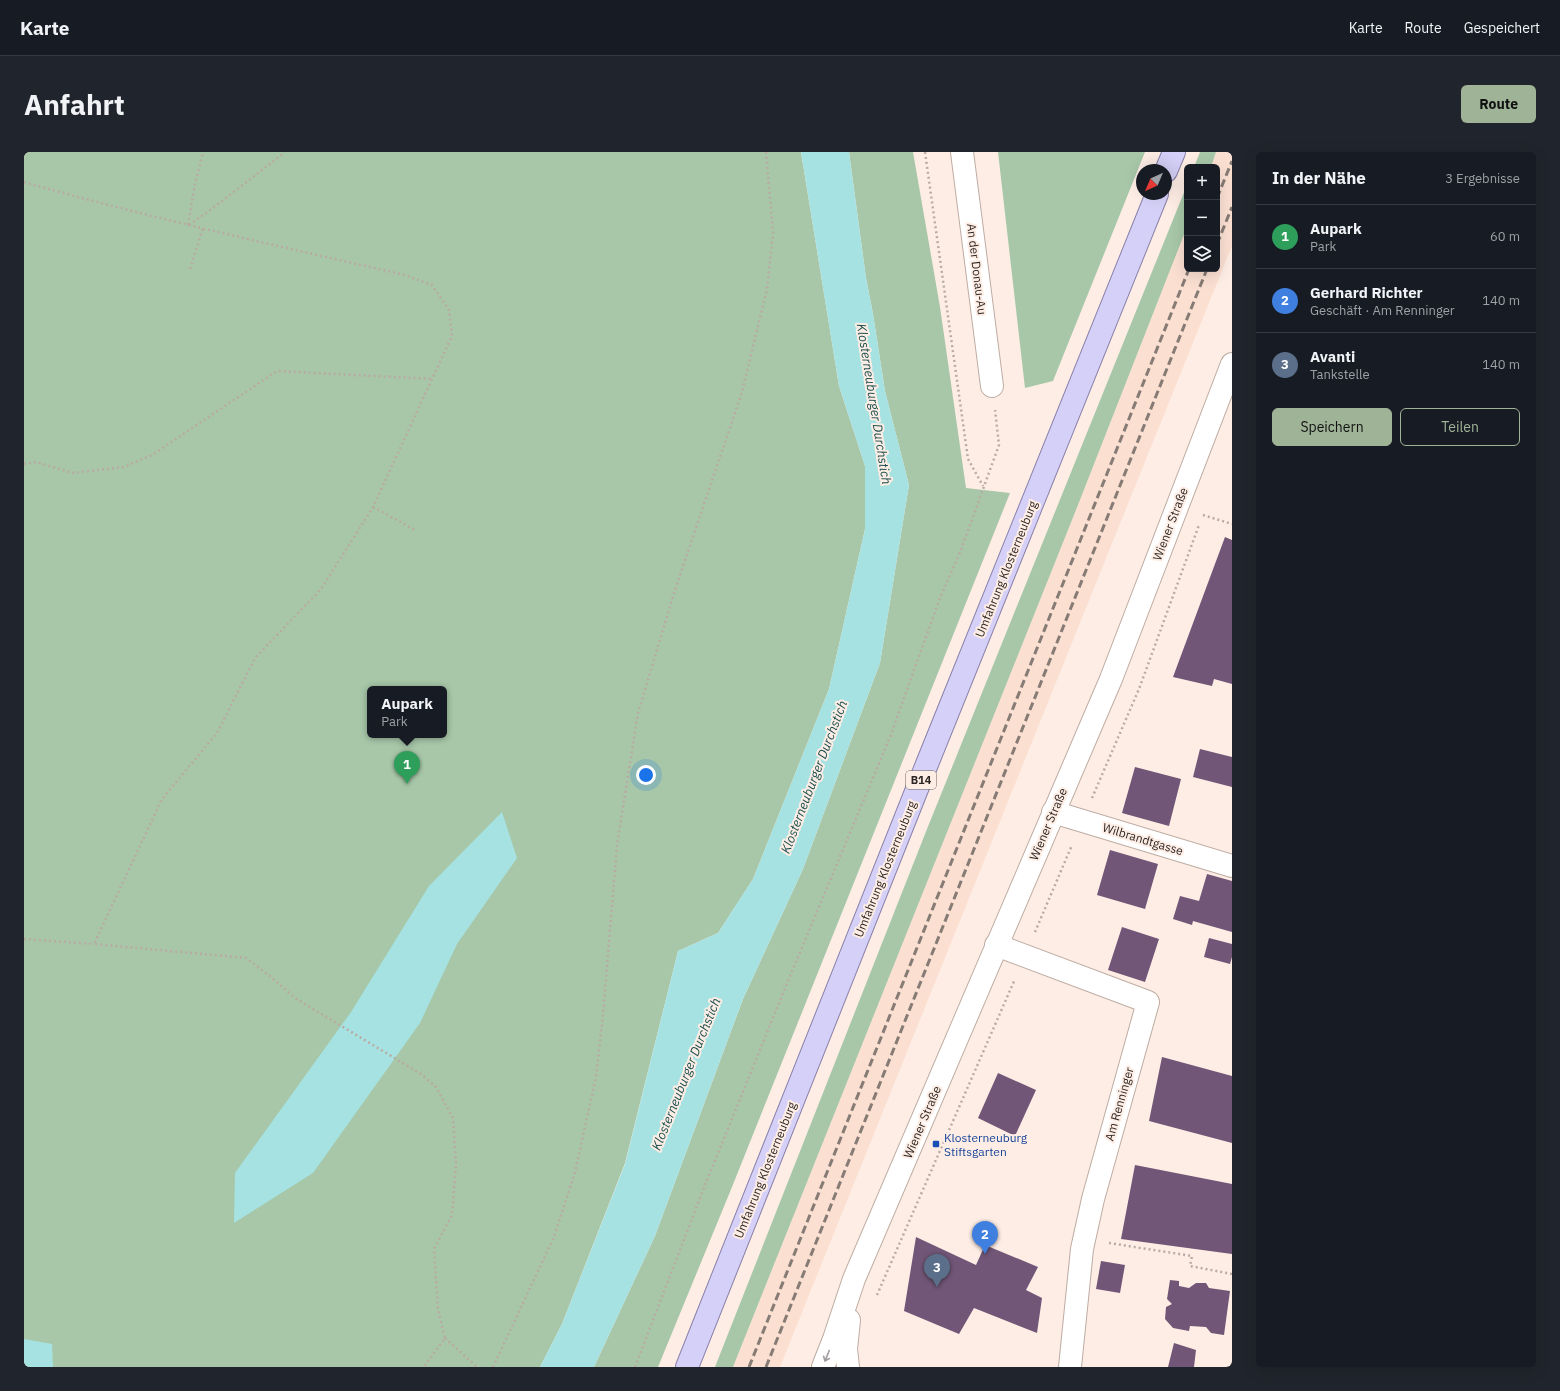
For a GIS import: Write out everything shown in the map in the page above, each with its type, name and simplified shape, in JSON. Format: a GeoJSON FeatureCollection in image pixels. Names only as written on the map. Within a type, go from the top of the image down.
{"type":"FeatureCollection","features":[{"type":"Feature","properties":{"kind":"main road"},"geometry":{"type":"LineString","coordinates":[[1169,164],[1174,152]]}},
{"type":"Feature","properties":{"kind":"main road","name":"Umfahrung Klosterneuburg"},"geometry":{"type":"LineString","coordinates":[[687,1367],[924,772],[1155,200]]}},
{"type":"Feature","properties":{"kind":"street","name":"An der Donau-Au"},"geometry":{"type":"LineString","coordinates":[[962,152],[992,386]]}},
{"type":"Feature","properties":{"kind":"street","name":"Wiener Straße"},"geometry":{"type":"LineString","coordinates":[[823,1367],[854,1279],[1111,679],[1232,364]]}},
{"type":"Feature","properties":{"kind":"street","name":"Wilbrandtgasse"},"geometry":{"type":"LineString","coordinates":[[1053,812],[1232,866]]}},
{"type":"Feature","properties":{"kind":"street","name":"Am Renninger"},"geometry":{"type":"LineString","coordinates":[[996,945],[1148,1002],[1093,1199],[1084,1239],[1070,1367]]}},
{"type":"Feature","properties":{"kind":"street","name":"Wiener Straße"},"geometry":{"type":"LineString","coordinates":[[848,1367],[846,1349],[854,1279]]}},
{"type":"Feature","properties":{"kind":"path"},"geometry":{"type":"LineString","coordinates":[[188,225],[195,184],[203,152]]}},
{"type":"Feature","properties":{"kind":"path"},"geometry":{"type":"LineString","coordinates":[[188,225],[213,208],[285,152]]}},
{"type":"Feature","properties":{"kind":"path"},"geometry":{"type":"LineString","coordinates":[[493,1367],[554,1237],[575,1172],[595,1085],[603,1015],[618,845],[638,713],[674,593],[742,392],[767,289],[773,233],[766,152]]}},
{"type":"Feature","properties":{"kind":"path"},"geometry":{"type":"LineString","coordinates":[[925,152],[968,459],[983,486]]}},
{"type":"Feature","properties":{"kind":"path"},"geometry":{"type":"LineString","coordinates":[[24,182],[84,199],[188,225],[405,275],[432,285],[449,310],[452,336],[373,507],[321,589],[255,658],[217,733],[162,799],[94,944]]}},
{"type":"Feature","properties":{"kind":"path"},"geometry":{"type":"LineString","coordinates":[[190,269],[203,228]]}},
{"type":"Feature","properties":{"kind":"path"},"geometry":{"type":"LineString","coordinates":[[24,464],[36,462],[72,473],[124,467],[152,454],[277,371],[433,379]]}},
{"type":"Feature","properties":{"kind":"path"},"geometry":{"type":"LineString","coordinates":[[635,1367],[705,1185],[782,995],[890,737],[940,598],[961,550],[999,445],[992,386]]}},
{"type":"Feature","properties":{"kind":"path"},"geometry":{"type":"LineString","coordinates":[[373,507],[417,531]]}},
{"type":"Feature","properties":{"kind":"path"},"geometry":{"type":"LineString","coordinates":[[876,1297],[918,1204],[1139,690],[1206,508]]}},
{"type":"Feature","properties":{"kind":"path"},"geometry":{"type":"LineString","coordinates":[[1203,515],[1232,524]]}},
{"type":"Feature","properties":{"kind":"path"},"geometry":{"type":"LineString","coordinates":[[24,939],[246,958],[295,998],[420,1074],[436,1087],[453,1118],[456,1164],[452,1215],[434,1249],[438,1310],[445,1338],[477,1367]]}},
{"type":"Feature","properties":{"kind":"path"},"geometry":{"type":"LineString","coordinates":[[1084,1239],[1192,1256],[1190,1266],[1232,1274]]}},
{"type":"Feature","properties":{"kind":"path"},"geometry":{"type":"LineString","coordinates":[[424,1367],[445,1338]]}},
{"type":"Feature","properties":{"kind":"shaded area"},"geometry":{"type":"Polygon","coordinates":[[[1216,152],[1232,152],[1232,246],[780,1367],[733,1367],[1076,510],[1184,235],[1184,272],[1220,272],[1220,164],[1212,164],[1216,152]]]}},
{"type":"Feature","properties":{"kind":"green space"},"geometry":{"type":"Polygon","coordinates":[[[24,152],[801,152],[839,386],[865,466],[865,529],[829,689],[753,879],[718,933],[678,951],[625,1163],[562,1324],[540,1367],[24,1367],[24,152]]]}},
{"type":"Feature","properties":{"kind":"green space"},"geometry":{"type":"Polygon","coordinates":[[[849,152],[913,152],[940,307],[966,488],[1010,493],[732,1187],[658,1367],[594,1367],[655,1236],[743,999],[803,869],[880,663],[909,485],[885,391],[866,278],[849,152]]]}},
{"type":"Feature","properties":{"kind":"green space"},"geometry":{"type":"Polygon","coordinates":[[[998,152],[1145,152],[1140,164],[1136,164],[1136,174],[1053,381],[1025,388],[998,152]]]}},
{"type":"Feature","properties":{"kind":"green space"},"geometry":{"type":"Polygon","coordinates":[[[1200,152],[1216,152],[1212,164],[1195,164],[1200,152]]]}},
{"type":"Feature","properties":{"kind":"green space"},"geometry":{"type":"Polygon","coordinates":[[[1184,192],[1184,235],[1076,510],[733,1367],[715,1367],[927,829],[1184,192]]]}},
{"type":"Feature","properties":{"kind":"water","name":"Klosterneuburger Durchstich"},"geometry":{"type":"Polygon","coordinates":[[[801,152],[849,152],[866,278],[885,391],[909,485],[880,663],[803,869],[743,999],[655,1236],[594,1367],[540,1367],[562,1324],[625,1164],[678,951],[718,933],[753,879],[829,689],[865,529],[865,466],[839,386],[801,152]]]}},
{"type":"Feature","properties":{"kind":"water"},"geometry":{"type":"Polygon","coordinates":[[[502,812],[517,858],[457,944],[420,1023],[313,1173],[234,1223],[235,1173],[351,1012],[429,886],[502,812]]]}},
{"type":"Feature","properties":{"kind":"water"},"geometry":{"type":"Polygon","coordinates":[[[24,1339],[52,1344],[53,1367],[24,1367],[24,1339]]]}},
{"type":"Feature","properties":{"kind":"building"},"geometry":{"type":"Polygon","coordinates":[[[1225,537],[1232,540],[1232,684],[1214,679],[1212,686],[1173,677],[1225,537]]]}},
{"type":"Feature","properties":{"kind":"building"},"geometry":{"type":"Polygon","coordinates":[[[1200,749],[1232,757],[1232,787],[1193,777],[1200,749]]]}},
{"type":"Feature","properties":{"kind":"building"},"geometry":{"type":"Polygon","coordinates":[[[1135,767],[1181,779],[1169,826],[1122,813],[1135,767]]]}},
{"type":"Feature","properties":{"kind":"building"},"geometry":{"type":"Polygon","coordinates":[[[1110,850],[1158,864],[1145,909],[1097,895],[1110,850]]]}},
{"type":"Feature","properties":{"kind":"building"},"geometry":{"type":"Polygon","coordinates":[[[1207,874],[1232,881],[1232,932],[1193,921],[1192,925],[1173,919],[1180,896],[1199,901],[1207,874]]]}},
{"type":"Feature","properties":{"kind":"building"},"geometry":{"type":"Polygon","coordinates":[[[1122,927],[1159,939],[1145,982],[1108,970],[1122,927]]]}},
{"type":"Feature","properties":{"kind":"building"},"geometry":{"type":"Polygon","coordinates":[[[1209,938],[1232,944],[1232,957],[1230,964],[1204,957],[1209,938]]]}},
{"type":"Feature","properties":{"kind":"building"},"geometry":{"type":"Polygon","coordinates":[[[1162,1057],[1232,1076],[1232,1143],[1149,1121],[1162,1057]]]}},
{"type":"Feature","properties":{"kind":"building"},"geometry":{"type":"Polygon","coordinates":[[[998,1073],[1036,1090],[1015,1136],[978,1118],[998,1073]]]}},
{"type":"Feature","properties":{"kind":"building"},"geometry":{"type":"Polygon","coordinates":[[[1135,1165],[1232,1184],[1232,1254],[1121,1239],[1135,1165]]]}},
{"type":"Feature","properties":{"kind":"building"},"geometry":{"type":"Polygon","coordinates":[[[916,1237],[976,1265],[985,1245],[1038,1267],[1026,1290],[1042,1298],[1037,1333],[974,1308],[959,1334],[904,1311],[916,1237]]]}},
{"type":"Feature","properties":{"kind":"building"},"geometry":{"type":"Polygon","coordinates":[[[1101,1261],[1125,1265],[1120,1293],[1096,1289],[1101,1261]]]}},
{"type":"Feature","properties":{"kind":"building"},"geometry":{"type":"Polygon","coordinates":[[[1170,1280],[1179,1281],[1179,1286],[1189,1288],[1196,1283],[1206,1283],[1209,1288],[1230,1291],[1224,1335],[1211,1333],[1206,1327],[1190,1326],[1189,1331],[1173,1328],[1165,1319],[1166,1307],[1172,1304],[1167,1299],[1170,1280]]]}},
{"type":"Feature","properties":{"kind":"building"},"geometry":{"type":"Polygon","coordinates":[[[1174,1343],[1196,1350],[1194,1367],[1168,1367],[1174,1343]]]}},
{"type":"Feature","properties":{"kind":"railway"},"geometry":{"type":"LineString","coordinates":[[1220,191],[1232,161]]}},
{"type":"Feature","properties":{"kind":"railway"},"geometry":{"type":"LineString","coordinates":[[1220,237],[1232,207]]}},
{"type":"Feature","properties":{"kind":"railway"},"geometry":{"type":"LineString","coordinates":[[749,1367],[1188,272]]}},
{"type":"Feature","properties":{"kind":"railway"},"geometry":{"type":"LineString","coordinates":[[766,1367],[1206,272]]}},
{"type":"Feature","properties":{"kind":"place","name":"Aupark"},"geometry":{"type":"Point","coordinates":[407,784]}},
{"type":"Feature","properties":{"kind":"place","name":"Klosterneuburg Stiftsgarten"},"geometry":{"type":"Point","coordinates":[936,1144]}},
{"type":"Feature","properties":{"kind":"place","name":"Gerhard Richter"},"geometry":{"type":"Point","coordinates":[985,1254]}},
{"type":"Feature","properties":{"kind":"place","name":"Avanti"},"geometry":{"type":"Point","coordinates":[937,1287]}}]}
